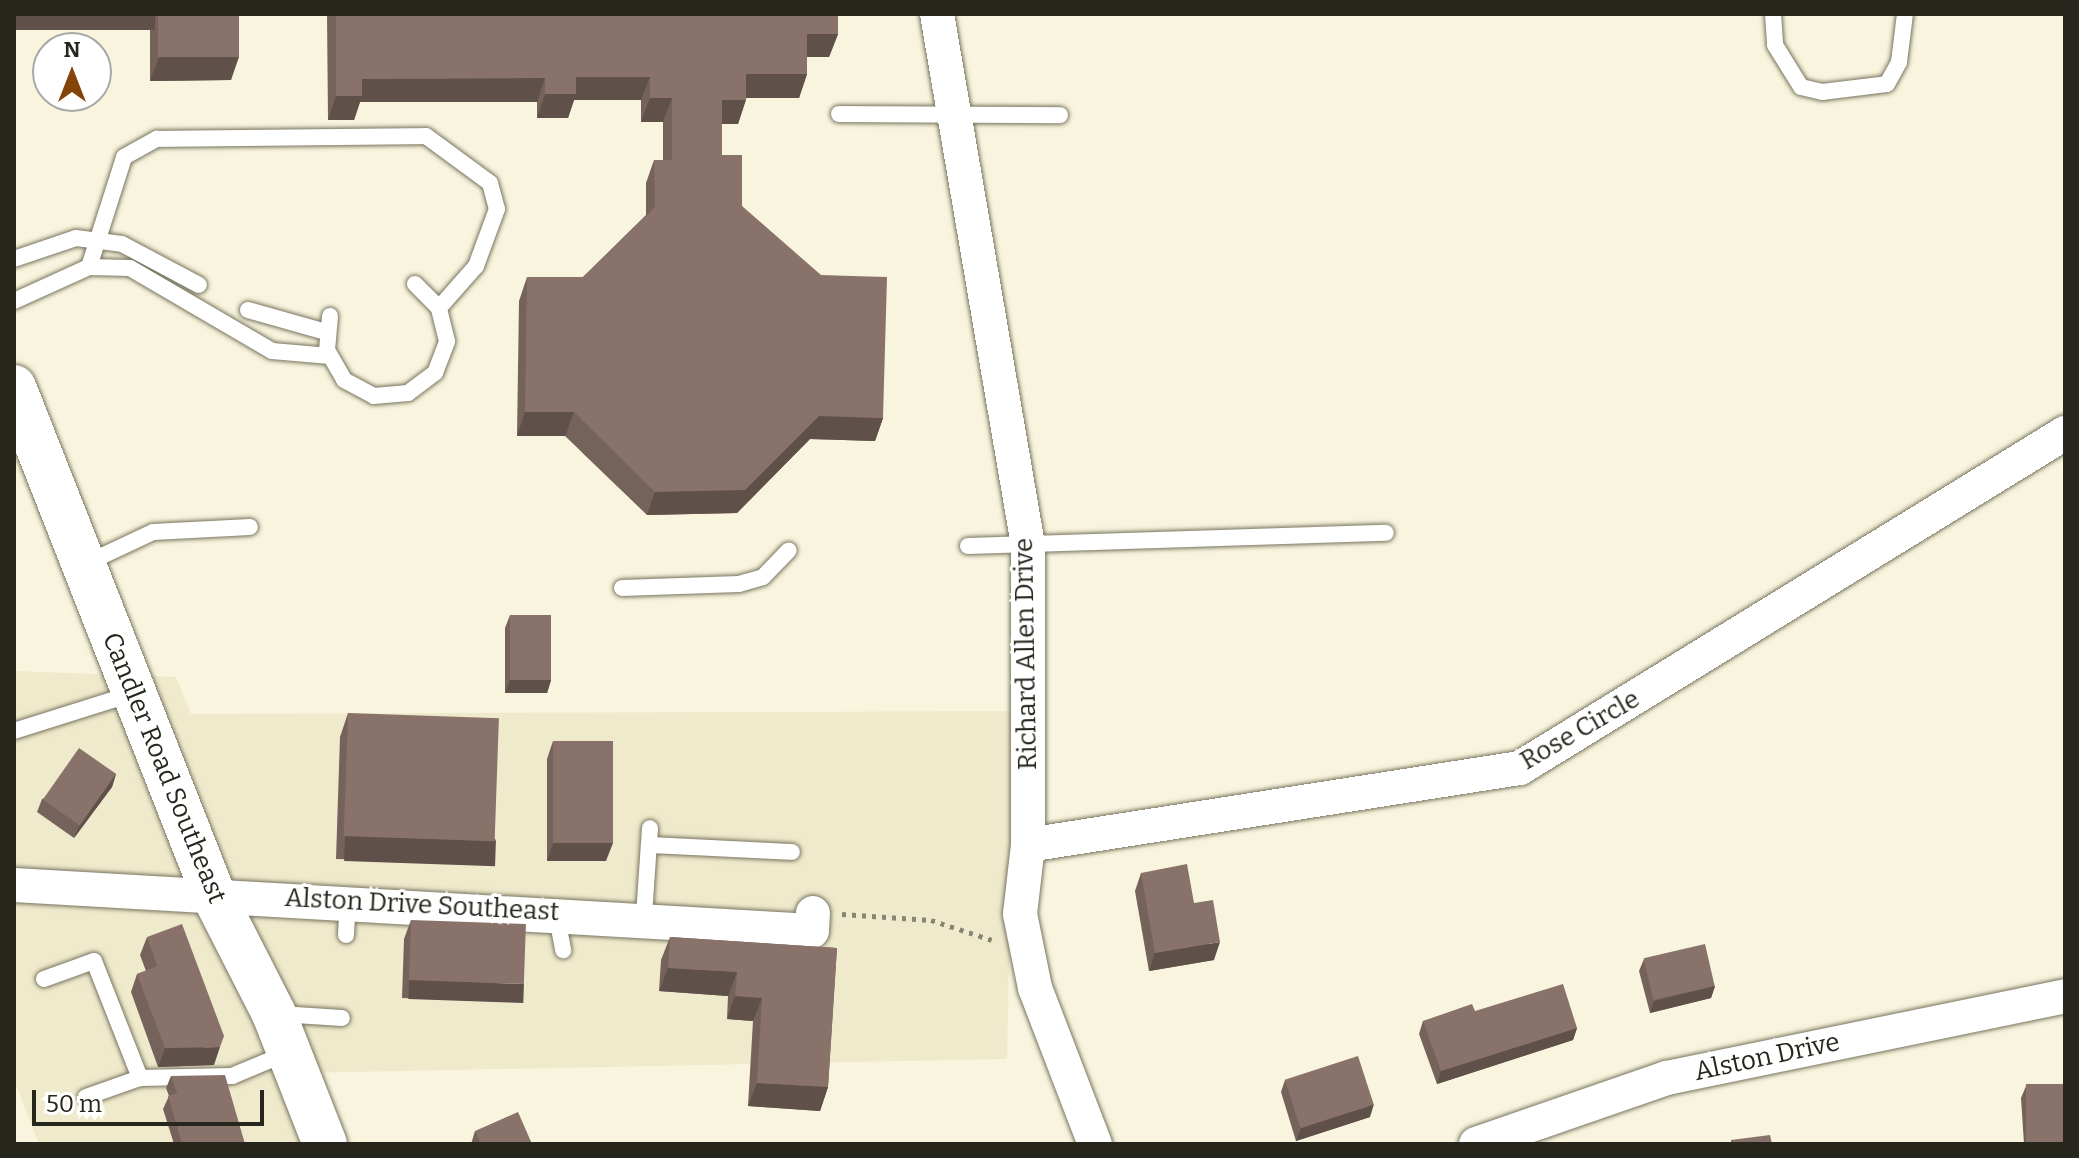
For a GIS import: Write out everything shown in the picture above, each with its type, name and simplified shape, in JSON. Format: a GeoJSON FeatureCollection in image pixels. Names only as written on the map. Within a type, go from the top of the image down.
{"type":"FeatureCollection","features":[{"type":"Feature","properties":{"kind":"main road","name":"Candler Road Southeast"},"geometry":{"type":"LineString","coordinates":[[14,387],[214,896],[281,1033],[325,1144]]}},
{"type":"Feature","properties":{"kind":"street","name":"Richard Allen Drive"},"geometry":{"type":"LineString","coordinates":[[937,14],[959,118],[1028,545],[1028,845],[1020,914],[1033,968],[1095,1144]]}},
{"type":"Feature","properties":{"kind":"street","name":"Rose Circle"},"geometry":{"type":"LineString","coordinates":[[1028,845],[1520,768],[2065,433]]}},
{"type":"Feature","properties":{"kind":"street","name":"Alston Drive Southeast"},"geometry":{"type":"LineString","coordinates":[[14,885],[214,896],[347,919],[555,911],[812,931],[813,913]]}},
{"type":"Feature","properties":{"kind":"street","name":"Alston Drive"},"geometry":{"type":"LineString","coordinates":[[1476,1144],[1667,1078],[2065,996]]}},
{"type":"Feature","properties":{"kind":"lane"},"geometry":{"type":"LineString","coordinates":[[1773,14],[1775,45],[1801,87],[1822,92],[1887,84],[1899,62],[1905,14]]}},
{"type":"Feature","properties":{"kind":"lane"},"geometry":{"type":"LineString","coordinates":[[839,114],[959,118],[1060,115]]}},
{"type":"Feature","properties":{"kind":"lane"},"geometry":{"type":"LineString","coordinates":[[89,267],[124,157],[157,139],[426,136],[490,183],[497,209],[476,266],[439,308]]}},
{"type":"Feature","properties":{"kind":"lane"},"geometry":{"type":"LineString","coordinates":[[14,259],[76,238],[122,244],[199,285]]}},
{"type":"Feature","properties":{"kind":"lane"},"geometry":{"type":"LineString","coordinates":[[14,301],[89,267],[130,268],[272,351],[330,356]]}},
{"type":"Feature","properties":{"kind":"lane"},"geometry":{"type":"LineString","coordinates":[[248,310],[328,324],[330,356],[357,390],[408,393],[443,358],[439,308],[415,284]]}},
{"type":"Feature","properties":{"kind":"lane"},"geometry":{"type":"LineString","coordinates":[[83,565],[153,532],[250,527]]}},
{"type":"Feature","properties":{"kind":"lane"},"geometry":{"type":"LineString","coordinates":[[968,546],[1386,533]]}},
{"type":"Feature","properties":{"kind":"lane"},"geometry":{"type":"LineString","coordinates":[[622,588],[739,584],[763,577],[789,550]]}},
{"type":"Feature","properties":{"kind":"lane"},"geometry":{"type":"LineString","coordinates":[[14,731],[134,693]]}},
{"type":"Feature","properties":{"kind":"lane"},"geometry":{"type":"LineString","coordinates":[[644,916],[649,836],[792,852]]}},
{"type":"Feature","properties":{"kind":"lane"},"geometry":{"type":"LineString","coordinates":[[555,911],[563,950]]}},
{"type":"Feature","properties":{"kind":"lane"},"geometry":{"type":"LineString","coordinates":[[44,979],[94,961],[140,1078]]}},
{"type":"Feature","properties":{"kind":"lane"},"geometry":{"type":"LineString","coordinates":[[86,1097],[140,1078],[232,1076],[281,1033],[342,1018]]}},
{"type":"Feature","properties":{"kind":"path"},"geometry":{"type":"LineString","coordinates":[[813,913],[931,920],[1002,943],[1033,968]]}},
{"type":"Feature","properties":{"kind":"shaded area"},"geometry":{"type":"Polygon","coordinates":[[[14,671],[176,677],[191,714],[1014,711],[1007,1059],[300,1073],[329,1144],[39,1144],[14,1080],[14,671]]]}},
{"type":"Feature","properties":{"kind":"building"},"geometry":{"type":"Polygon","coordinates":[[[158,14],[239,14],[239,57],[158,57],[158,14]]]}},
{"type":"Feature","properties":{"kind":"building"},"geometry":{"type":"Polygon","coordinates":[[[336,14],[838,14],[838,34],[807,34],[807,74],[746,74],[746,100],[722,100],[722,155],[742,155],[742,206],[821,275],[887,277],[883,418],[819,416],[745,490],[655,492],[574,412],[525,412],[527,277],[583,277],[655,207],[654,160],[672,160],[672,98],[650,98],[650,77],[576,77],[576,94],[545,94],[545,78],[362,79],[362,96],[336,96],[336,14]]]}},
{"type":"Feature","properties":{"kind":"building"},"geometry":{"type":"Polygon","coordinates":[[[510,615],[551,615],[551,680],[510,680],[510,615]]]}},
{"type":"Feature","properties":{"kind":"building"},"geometry":{"type":"Polygon","coordinates":[[[348,713],[499,718],[495,841],[344,836],[348,713]]]}},
{"type":"Feature","properties":{"kind":"building"},"geometry":{"type":"Polygon","coordinates":[[[553,741],[613,741],[613,843],[553,843],[553,741]]]}},
{"type":"Feature","properties":{"kind":"building"},"geometry":{"type":"Polygon","coordinates":[[[79,748],[116,774],[80,825],[43,800],[79,748]]]}},
{"type":"Feature","properties":{"kind":"building"},"geometry":{"type":"Polygon","coordinates":[[[1187,864],[1194,903],[1213,900],[1220,942],[1155,953],[1141,873],[1187,864]]]}},
{"type":"Feature","properties":{"kind":"building"},"geometry":{"type":"Polygon","coordinates":[[[411,920],[526,924],[524,984],[409,980],[411,920]]]}},
{"type":"Feature","properties":{"kind":"building"},"geometry":{"type":"Polygon","coordinates":[[[182,924],[224,1036],[220,1047],[165,1048],[137,974],[157,966],[147,937],[182,924]]]}},
{"type":"Feature","properties":{"kind":"building"},"geometry":{"type":"Polygon","coordinates":[[[670,937],[837,948],[828,1087],[757,1083],[762,998],[735,996],[737,972],[668,968],[670,937]]]}},
{"type":"Feature","properties":{"kind":"building"},"geometry":{"type":"Polygon","coordinates":[[[1705,944],[1715,986],[1653,1000],[1644,958],[1705,944]]]}},
{"type":"Feature","properties":{"kind":"building"},"geometry":{"type":"Polygon","coordinates":[[[1563,984],[1577,1028],[1441,1071],[1423,1021],[1472,1004],[1475,1011],[1563,984]]]}},
{"type":"Feature","properties":{"kind":"building"},"geometry":{"type":"Polygon","coordinates":[[[1358,1056],[1374,1105],[1301,1128],[1285,1080],[1358,1056]]]}},
{"type":"Feature","properties":{"kind":"building"},"geometry":{"type":"Polygon","coordinates":[[[225,1075],[245,1144],[182,1144],[168,1096],[177,1093],[171,1076],[225,1075]]]}},
{"type":"Feature","properties":{"kind":"building"},"geometry":{"type":"Polygon","coordinates":[[[2026,1084],[2065,1084],[2065,1144],[2026,1144],[2026,1084]]]}},
{"type":"Feature","properties":{"kind":"building"},"geometry":{"type":"Polygon","coordinates":[[[518,1112],[532,1144],[481,1144],[475,1131],[518,1112]]]}},
{"type":"Feature","properties":{"kind":"building"},"geometry":{"type":"Polygon","coordinates":[[[1770,1135],[1772,1144],[1731,1144],[1731,1140],[1770,1135]]]}}]}
